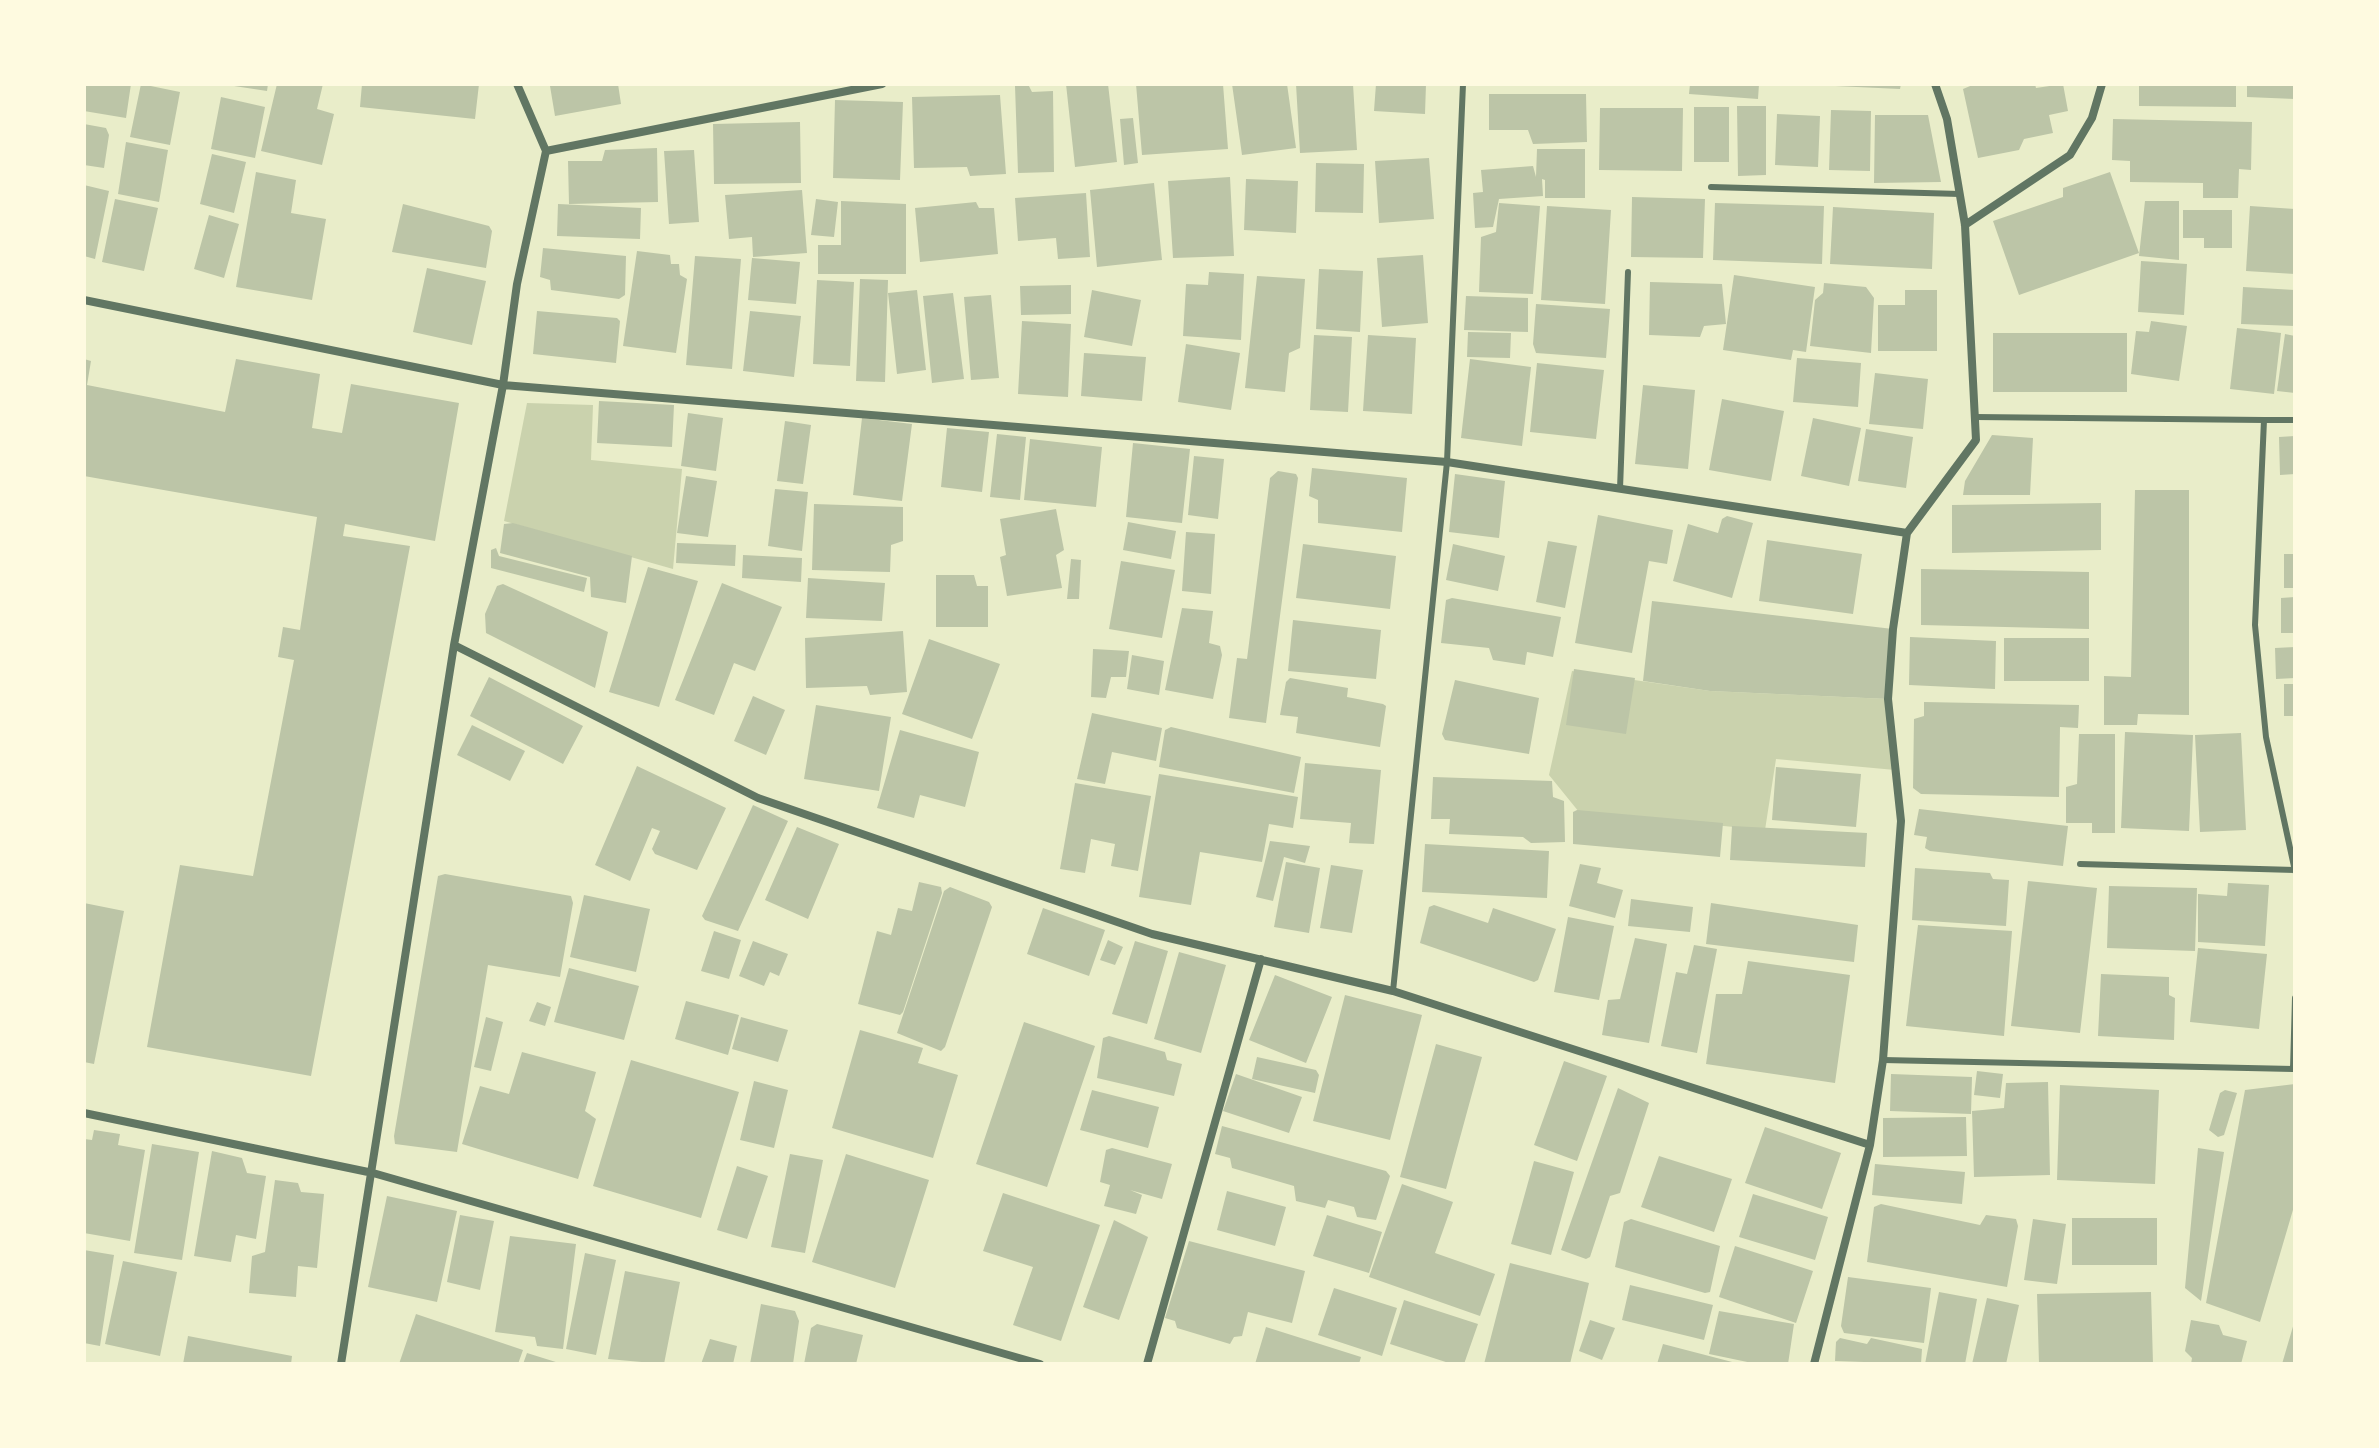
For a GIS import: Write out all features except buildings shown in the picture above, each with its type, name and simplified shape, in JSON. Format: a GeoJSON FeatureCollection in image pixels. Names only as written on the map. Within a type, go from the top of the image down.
{"type":"FeatureCollection","features":[{"type":"Feature","properties":{"kind":"street"},"geometry":{"type":"LineString","coordinates":[[341,1364],[454,645],[503,385],[517,284],[546,151],[517,84]]}},
{"type":"Feature","properties":{"kind":"street"},"geometry":{"type":"LineString","coordinates":[[546,151],[882,84]]}},
{"type":"Feature","properties":{"kind":"street"},"geometry":{"type":"LineString","coordinates":[[1814,1364],[1870,1145],[1883,1060],[1901,821],[1888,699],[1893,629],[1907,533],[1976,440],[1965,225],[1947,119],[1935,84]]}},
{"type":"Feature","properties":{"kind":"street"},"geometry":{"type":"LineString","coordinates":[[1965,225],[2070,155],[2092,118],[2102,84]]}},
{"type":"Feature","properties":{"kind":"street"},"geometry":{"type":"LineString","coordinates":[[84,300],[503,385],[1447,462],[1907,533]]}},
{"type":"Feature","properties":{"kind":"street"},"geometry":{"type":"LineString","coordinates":[[454,645],[758,798],[1152,934],[1393,991],[1870,1145]]}},
{"type":"Feature","properties":{"kind":"street"},"geometry":{"type":"LineString","coordinates":[[1147,1364],[1261,959]]}},
{"type":"Feature","properties":{"kind":"street"},"geometry":{"type":"LineString","coordinates":[[84,1113],[373,1173],[1040,1364]]}},
{"type":"Feature","properties":{"kind":"lane"},"geometry":{"type":"LineString","coordinates":[[1393,991],[1447,462],[1463,84]]}},
{"type":"Feature","properties":{"kind":"lane"},"geometry":{"type":"LineString","coordinates":[[1711,187],[1960,194]]}},
{"type":"Feature","properties":{"kind":"lane"},"geometry":{"type":"LineString","coordinates":[[1620,489],[1628,272]]}},
{"type":"Feature","properties":{"kind":"lane"},"geometry":{"type":"LineString","coordinates":[[1975,417],[2295,420]]}},
{"type":"Feature","properties":{"kind":"lane"},"geometry":{"type":"LineString","coordinates":[[2080,864],[2295,870],[2266,737],[2255,625],[2264,420]]}},
{"type":"Feature","properties":{"kind":"lane"},"geometry":{"type":"LineString","coordinates":[[1883,1060],[2293,1069],[2295,998]]}},
{"type":"Feature","properties":{"kind":"green space"},"geometry":{"type":"Polygon","coordinates":[[[527,403],[593,405],[591,460],[682,469],[673,569],[504,521],[527,403]]]}},
{"type":"Feature","properties":{"kind":"green space"},"geometry":{"type":"Polygon","coordinates":[[[1572,671],[1710,691],[1888,699],[1895,770],[1776,759],[1765,830],[1579,812],[1549,775],[1572,671]]]}}]}
